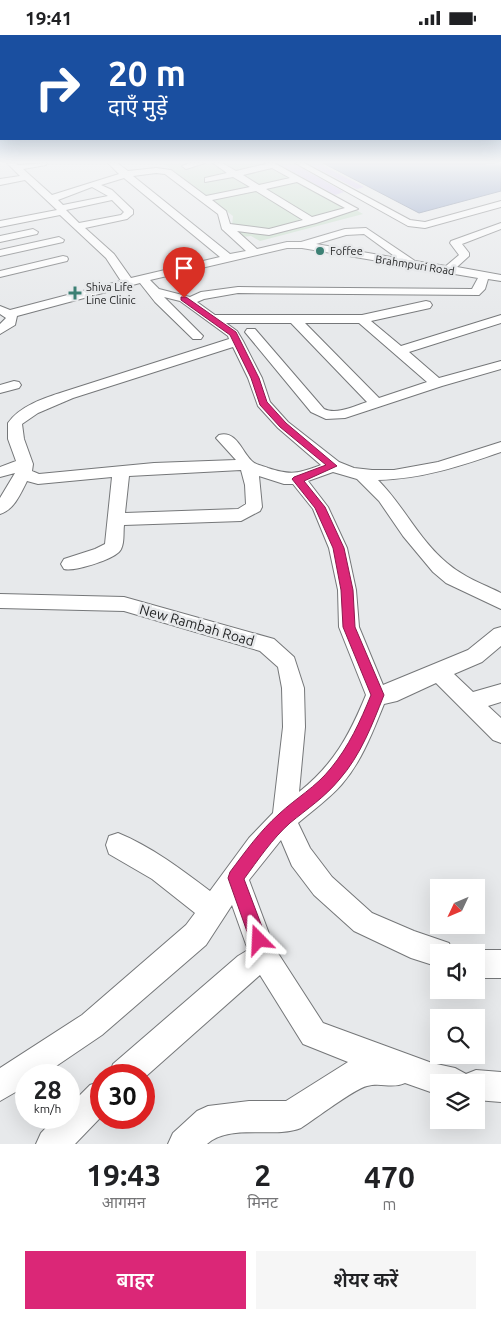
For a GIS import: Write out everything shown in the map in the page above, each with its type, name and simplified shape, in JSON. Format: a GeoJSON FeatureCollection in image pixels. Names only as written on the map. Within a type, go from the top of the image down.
{"type":"FeatureCollection","features":[{"type":"Feature","properties":{"kind":"street"},"geometry":{"type":"LineString","coordinates":[[0,224],[40,215]]}},
{"type":"Feature","properties":{"kind":"street"},"geometry":{"type":"LineString","coordinates":[[66,215],[110,256],[128,283]]}},
{"type":"Feature","properties":{"kind":"street"},"geometry":{"type":"LineString","coordinates":[[77,226],[128,215]]}},
{"type":"Feature","properties":{"kind":"street"},"geometry":{"type":"LineString","coordinates":[[175,215],[227,257]]}},
{"type":"Feature","properties":{"kind":"street"},"geometry":{"type":"LineString","coordinates":[[223,215],[226,227],[253,251]]}},
{"type":"Feature","properties":{"kind":"street"},"geometry":{"type":"LineString","coordinates":[[301,215],[312,221]]}},
{"type":"Feature","properties":{"kind":"street"},"geometry":{"type":"LineString","coordinates":[[226,227],[269,232],[333,215]]}},
{"type":"Feature","properties":{"kind":"street"},"geometry":{"type":"LineString","coordinates":[[287,245],[287,238],[291,235],[362,215]]}},
{"type":"Feature","properties":{"kind":"street"},"geometry":{"type":"LineString","coordinates":[[394,215],[408,223],[425,225],[461,215]]}},
{"type":"Feature","properties":{"kind":"street"},"geometry":{"type":"LineString","coordinates":[[453,217],[501,240]]}},
{"type":"Feature","properties":{"kind":"street"},"geometry":{"type":"LineString","coordinates":[[377,227],[400,218]]}},
{"type":"Feature","properties":{"kind":"street"},"geometry":{"type":"LineString","coordinates":[[448,270],[464,256],[464,253],[455,243],[501,226]]}},
{"type":"Feature","properties":{"kind":"street"},"geometry":{"type":"LineString","coordinates":[[302,245],[345,232],[366,231],[408,258],[414,265]]}},
{"type":"Feature","properties":{"kind":"street"},"geometry":{"type":"LineString","coordinates":[[0,239],[33,232]]}},
{"type":"Feature","properties":{"kind":"street"},"geometry":{"type":"LineString","coordinates":[[0,253],[59,240]]}},
{"type":"Feature","properties":{"kind":"street","name":"Brahmpuri Road"},"geometry":{"type":"LineString","coordinates":[[4,312],[128,283],[227,257],[287,245],[302,245],[414,265],[501,277]]}},
{"type":"Feature","properties":{"kind":"street"},"geometry":{"type":"LineString","coordinates":[[0,274],[64,260]]}},
{"type":"Feature","properties":{"kind":"street"},"geometry":{"type":"LineString","coordinates":[[188,302],[201,296],[238,290],[475,293],[479,289],[484,276]]}},
{"type":"Feature","properties":{"kind":"street"},"geometry":{"type":"LineString","coordinates":[[143,279],[159,299],[197,336]]}},
{"type":"Feature","properties":{"kind":"street"},"geometry":{"type":"LineString","coordinates":[[155,292],[173,295],[188,302],[233,334],[255,378],[263,403],[283,425],[332,466],[340,470],[361,473],[407,474],[453,464],[501,447]]}},
{"type":"Feature","properties":{"kind":"street"},"geometry":{"type":"LineString","coordinates":[[212,319],[362,319],[426,305]]}},
{"type":"Feature","properties":{"kind":"street","name":"Brahmpuri Road"},"geometry":{"type":"LineString","coordinates":[[0,330],[11,322],[12,317],[4,312]]}},
{"type":"Feature","properties":{"kind":"street"},"geometry":{"type":"LineString","coordinates":[[294,319],[377,404]]}},
{"type":"Feature","properties":{"kind":"street"},"geometry":{"type":"LineString","coordinates":[[362,319],[437,383]]}},
{"type":"Feature","properties":{"kind":"street"},"geometry":{"type":"LineString","coordinates":[[398,351],[501,319]]}},
{"type":"Feature","properties":{"kind":"street"},"geometry":{"type":"LineString","coordinates":[[251,333],[320,413],[333,416],[501,365]]}},
{"type":"Feature","properties":{"kind":"street"},"geometry":{"type":"LineString","coordinates":[[237,341],[67,395],[23,415],[15,423],[16,439],[24,469],[38,479],[121,471],[244,465],[250,469],[284,479],[297,479],[332,466]]}},
{"type":"Feature","properties":{"kind":"street"},"geometry":{"type":"LineString","coordinates":[[0,389],[14,385]]}},
{"type":"Feature","properties":{"kind":"street"},"geometry":{"type":"LineString","coordinates":[[0,419],[15,423]]}},
{"type":"Feature","properties":{"kind":"street"},"geometry":{"type":"LineString","coordinates":[[118,519],[241,515],[254,507],[250,469],[240,452],[224,438]]}},
{"type":"Feature","properties":{"kind":"street"},"geometry":{"type":"LineString","coordinates":[[0,472],[24,469]]}},
{"type":"Feature","properties":{"kind":"street"},"geometry":{"type":"LineString","coordinates":[[0,507],[10,497],[24,469]]}},
{"type":"Feature","properties":{"kind":"street"},"geometry":{"type":"LineString","coordinates":[[70,564],[101,554],[113,547],[118,519],[121,471]]}},
{"type":"Feature","properties":{"kind":"street"},"geometry":{"type":"LineString","coordinates":[[361,473],[385,497],[409,532],[439,567],[453,578],[501,602]]}},
{"type":"Feature","properties":{"kind":"street"},"geometry":{"type":"LineString","coordinates":[[0,1086],[92,1025],[196,935],[257,848],[284,819],[312,797],[335,775],[357,743],[378,695],[349,627],[347,590],[338,548],[320,507],[297,479]]}},
{"type":"Feature","properties":{"kind":"street","name":"New Rambah Road"},"geometry":{"type":"LineString","coordinates":[[0,601],[124,604],[267,645],[287,663],[293,688],[294,727],[284,819]]}},
{"type":"Feature","properties":{"kind":"street"},"geometry":{"type":"LineString","coordinates":[[378,695],[389,694],[437,671],[475,656],[501,635]]}},
{"type":"Feature","properties":{"kind":"street"},"geometry":{"type":"LineString","coordinates":[[437,671],[501,733]]}},
{"type":"Feature","properties":{"kind":"street"},"geometry":{"type":"LineString","coordinates":[[469,703],[501,693]]}},
{"type":"Feature","properties":{"kind":"street"},"geometry":{"type":"LineString","coordinates":[[284,819],[301,857],[323,886],[363,922],[411,944],[430,950]]}},
{"type":"Feature","properties":{"kind":"street"},"geometry":{"type":"LineString","coordinates":[[118,845],[162,870],[213,910]]}},
{"type":"Feature","properties":{"kind":"street"},"geometry":{"type":"LineString","coordinates":[[235,878],[264,956],[313,1034],[430,1075]]}},
{"type":"Feature","properties":{"kind":"street"},"geometry":{"type":"LineString","coordinates":[[137,1064],[248,966],[264,956]]}},
{"type":"Feature","properties":{"kind":"street"},"geometry":{"type":"LineString","coordinates":[[485,964],[501,964]]}},
{"type":"Feature","properties":{"kind":"street"},"geometry":{"type":"LineString","coordinates":[[184,1144],[208,1122],[248,1117],[290,1117],[360,1072],[379,1069],[430,1078]]}},
{"type":"Feature","properties":{"kind":"street"},"geometry":{"type":"LineString","coordinates":[[485,1086],[501,1087]]}},
{"type":"Feature","properties":{"kind":"street"},"geometry":{"type":"LineString","coordinates":[[52,1144],[90,1107]]}},
{"type":"Feature","properties":{"kind":"green space"},"geometry":{"type":"Polygon","coordinates":[[[231,215],[360,215],[260,241],[251,236],[242,237],[232,226],[233,216],[231,215]]]}},
{"type":"Feature","properties":{"kind":"place","name":"Foffee"},"geometry":{"type":"Point","coordinates":[320,251]}},
{"type":"Feature","properties":{"kind":"place","name":"Shiva Life Line Clinic"},"geometry":{"type":"Point","coordinates":[75,293]}},
{"type":"Feature","properties":{"kind":"route"},"geometry":{"type":"LineString","coordinates":[[184,298],[233,334],[255,378],[263,403],[283,425],[307,443],[332,466],[297,479],[320,507],[338,548],[347,590],[349,627],[378,695],[357,743],[335,775],[312,797],[284,819],[257,848],[235,878],[259,940]]}}]}
